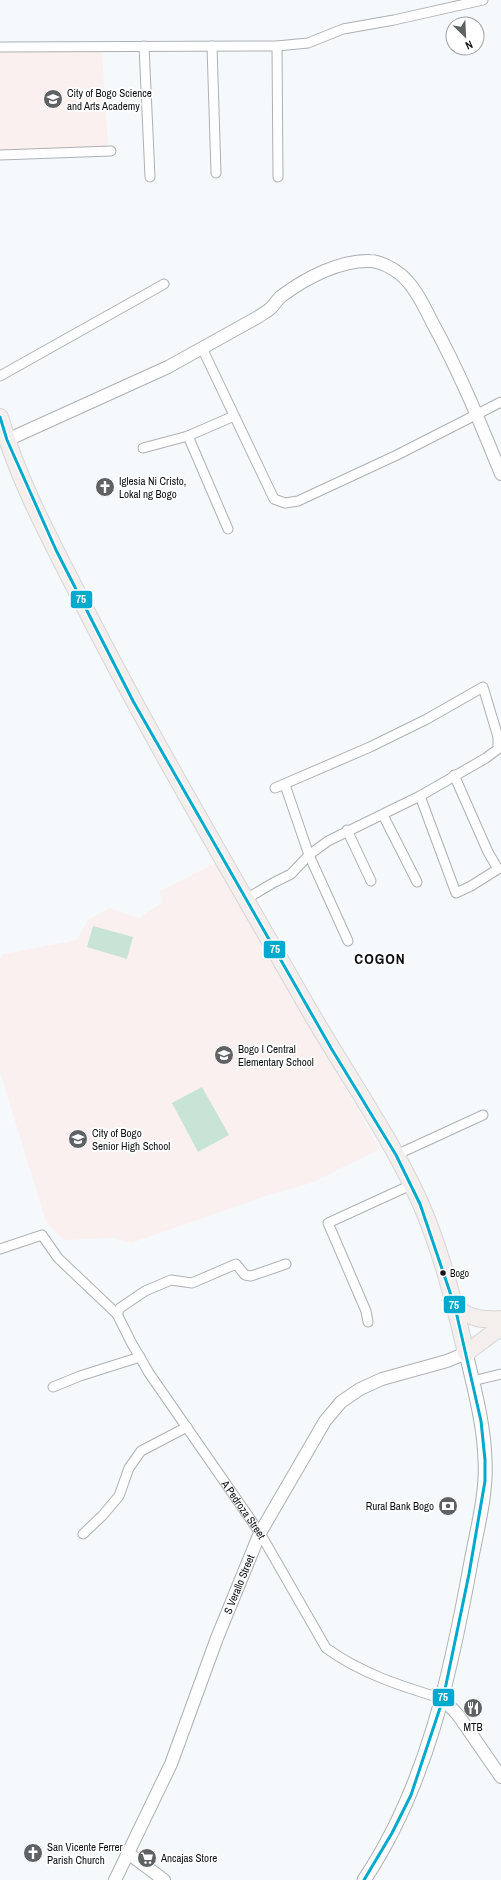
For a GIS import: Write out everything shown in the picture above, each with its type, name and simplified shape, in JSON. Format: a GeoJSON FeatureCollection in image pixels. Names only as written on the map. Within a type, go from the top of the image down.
{"type":"FeatureCollection","features":[{"type":"Feature","properties":{"kind":"highway"},"geometry":{"type":"LineString","coordinates":[[0,417],[3,442],[133,701],[331,1048],[396,1155],[411,1185],[431,1231],[455,1307],[466,1353],[501,1327]]}},
{"type":"Feature","properties":{"kind":"highway"},"geometry":{"type":"LineString","coordinates":[[455,1307],[467,1316],[479,1320],[501,1319]]}},
{"type":"Feature","properties":{"kind":"main road"},"geometry":{"type":"LineString","coordinates":[[364,1880],[379,1858],[403,1811],[443,1699],[468,1574],[485,1481],[485,1460],[481,1421],[466,1353]]}},
{"type":"Feature","properties":{"kind":"street"},"geometry":{"type":"LineString","coordinates":[[0,47],[277,46],[308,43],[343,29],[447,9],[483,0]]}},
{"type":"Feature","properties":{"kind":"street"},"geometry":{"type":"LineString","coordinates":[[144,46],[150,177]]}},
{"type":"Feature","properties":{"kind":"street"},"geometry":{"type":"LineString","coordinates":[[212,46],[216,172]]}},
{"type":"Feature","properties":{"kind":"street"},"geometry":{"type":"LineString","coordinates":[[277,46],[278,177]]}},
{"type":"Feature","properties":{"kind":"street"},"geometry":{"type":"LineString","coordinates":[[0,155],[111,151]]}},
{"type":"Feature","properties":{"kind":"street"},"geometry":{"type":"LineString","coordinates":[[3,442],[168,367],[258,317],[271,308],[281,296],[300,283],[328,270],[351,263],[371,261],[388,267],[401,274],[414,291],[445,346],[477,413],[501,474]]}},
{"type":"Feature","properties":{"kind":"street"},"geometry":{"type":"LineString","coordinates":[[0,376],[164,284]]}},
{"type":"Feature","properties":{"kind":"street"},"geometry":{"type":"LineString","coordinates":[[202,348],[274,499],[285,503],[298,500],[397,454],[501,402]]}},
{"type":"Feature","properties":{"kind":"street"},"geometry":{"type":"LineString","coordinates":[[143,448],[188,436],[234,416]]}},
{"type":"Feature","properties":{"kind":"street"},"geometry":{"type":"LineString","coordinates":[[188,436],[228,529]]}},
{"type":"Feature","properties":{"kind":"street"},"geometry":{"type":"LineString","coordinates":[[246,899],[273,882],[291,874],[309,855],[328,841],[420,796],[486,758],[498,749],[498,737],[483,687],[413,726],[285,785],[275,788]]}},
{"type":"Feature","properties":{"kind":"street"},"geometry":{"type":"LineString","coordinates":[[420,796],[456,893],[471,886],[498,869],[488,852],[454,776]]}},
{"type":"Feature","properties":{"kind":"street"},"geometry":{"type":"LineString","coordinates":[[285,785],[309,855],[348,941]]}},
{"type":"Feature","properties":{"kind":"street"},"geometry":{"type":"LineString","coordinates":[[383,815],[417,882]]}},
{"type":"Feature","properties":{"kind":"street"},"geometry":{"type":"LineString","coordinates":[[348,830],[371,881]]}},
{"type":"Feature","properties":{"kind":"street"},"geometry":{"type":"LineString","coordinates":[[396,1155],[483,1115]]}},
{"type":"Feature","properties":{"kind":"street"},"geometry":{"type":"LineString","coordinates":[[368,1322],[366,1311],[328,1223],[411,1185]]}},
{"type":"Feature","properties":{"kind":"street","name":"A Pedroza Street"},"geometry":{"type":"LineString","coordinates":[[0,1249],[42,1234],[58,1258],[117,1314],[140,1357],[260,1533],[326,1648],[339,1658],[386,1681],[443,1699],[458,1715],[501,1777]]}},
{"type":"Feature","properties":{"kind":"street"},"geometry":{"type":"LineString","coordinates":[[117,1314],[120,1308],[145,1291],[171,1280],[192,1283],[236,1264],[245,1275],[251,1276],[286,1264]]}},
{"type":"Feature","properties":{"kind":"street","name":"S Verallo Street"},"geometry":{"type":"LineString","coordinates":[[114,1880],[171,1764],[217,1638],[260,1533],[325,1421],[341,1402],[360,1389],[382,1379],[447,1361],[466,1353]]}},
{"type":"Feature","properties":{"kind":"street"},"geometry":{"type":"LineString","coordinates":[[53,1387],[80,1376],[140,1357]]}},
{"type":"Feature","properties":{"kind":"street"},"geometry":{"type":"LineString","coordinates":[[472,1381],[501,1374]]}},
{"type":"Feature","properties":{"kind":"street"},"geometry":{"type":"LineString","coordinates":[[83,1534],[102,1516],[119,1496],[129,1468],[141,1451],[187,1427]]}},
{"type":"Feature","properties":{"kind":"street"},"geometry":{"type":"LineString","coordinates":[[128,1853],[164,1880]]}},
{"type":"Feature","properties":{"kind":"shaded area","name":"City of Bogo Science and Arts Academy"},"geometry":{"type":"Polygon","coordinates":[[[102,48],[108,146],[0,151],[0,52],[102,48]]]}},
{"type":"Feature","properties":{"kind":"shaded area","name":"Bogo I Central Elementary School"},"geometry":{"type":"Polygon","coordinates":[[[217,862],[380,1149],[311,1183],[269,1195],[131,1243],[113,1238],[64,1240],[46,1222],[0,1072],[0,959],[3,954],[77,940],[88,920],[109,908],[139,918],[162,903],[160,891],[217,862]]]}},
{"type":"Feature","properties":{"kind":"green space"},"geometry":{"type":"Polygon","coordinates":[[[93,926],[133,937],[127,959],[87,947],[93,926]]]}},
{"type":"Feature","properties":{"kind":"green space"},"geometry":{"type":"Polygon","coordinates":[[[202,1087],[229,1135],[198,1152],[172,1103],[202,1087]]]}},
{"type":"Feature","properties":{"kind":"transit line","name":"75"},"geometry":{"type":"LineString","coordinates":[[0,417],[7,440],[56,550],[133,701],[331,1048],[396,1155],[420,1204],[455,1307],[481,1421],[485,1460],[485,1481],[469,1574],[443,1699],[411,1795],[392,1833],[364,1880]]}},
{"type":"Feature","properties":{"kind":"place","name":"City of Bogo Science and Arts Academy"},"geometry":{"type":"Point","coordinates":[53,99]}},
{"type":"Feature","properties":{"kind":"place","name":"Iglesia Ni Cristo, Lokal ng Bogo"},"geometry":{"type":"Point","coordinates":[105,487]}},
{"type":"Feature","properties":{"kind":"place","name":"Bogo I Central Elementary School"},"geometry":{"type":"Point","coordinates":[224,1055]}},
{"type":"Feature","properties":{"kind":"place","name":"City of Bogo Senior High School"},"geometry":{"type":"Point","coordinates":[78,1139]}},
{"type":"Feature","properties":{"kind":"place","name":"Bogo"},"geometry":{"type":"Point","coordinates":[443,1273]}},
{"type":"Feature","properties":{"kind":"place","name":"Rural Bank Bogo"},"geometry":{"type":"Point","coordinates":[448,1506]}},
{"type":"Feature","properties":{"kind":"place","name":"MTB"},"geometry":{"type":"Point","coordinates":[473,1708]}},
{"type":"Feature","properties":{"kind":"place","name":"San Vicente Ferrer Parish Church"},"geometry":{"type":"Point","coordinates":[33,1853]}},
{"type":"Feature","properties":{"kind":"place","name":"Ancajas Store"},"geometry":{"type":"Point","coordinates":[147,1858]}},
{"type":"Feature","properties":{"kind":"district","name":"COGON"},"geometry":{"type":"Point","coordinates":[380,958]}}]}
